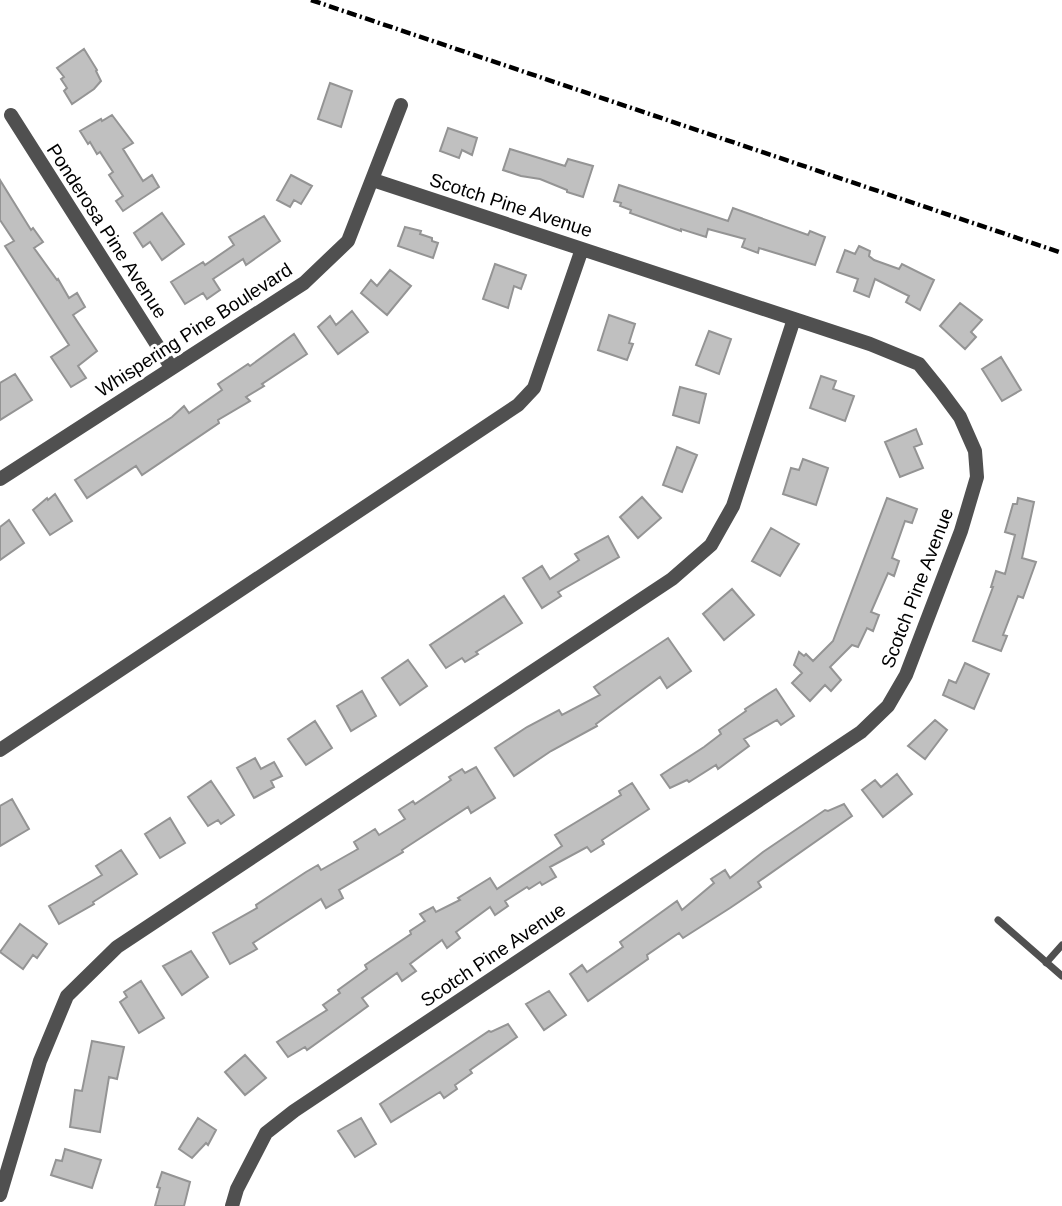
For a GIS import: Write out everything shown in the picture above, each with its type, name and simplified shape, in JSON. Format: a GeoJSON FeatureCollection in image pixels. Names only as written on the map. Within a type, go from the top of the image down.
{"type":"FeatureCollection","features":[{"type":"Feature","properties":{"kind":"street","name":"Whispering Pine Boulevard"},"geometry":{"type":"LineString","coordinates":[[0,479],[304,283],[324,266],[348,241],[401,106]]}},
{"type":"Feature","properties":{"kind":"street","name":"Ponderosa Pine Avenue"},"geometry":{"type":"LineString","coordinates":[[11,115],[172,367]]}},
{"type":"Feature","properties":{"kind":"street","name":"Scotch Pine Avenue"},"geometry":{"type":"LineString","coordinates":[[232,1206],[237,1189],[266,1133],[294,1111],[861,732],[888,706],[906,675],[961,531],[977,477],[975,450],[960,417],[919,364],[794,318],[373,180]]}},
{"type":"Feature","properties":{"kind":"street"},"geometry":{"type":"LineString","coordinates":[[0,750],[518,405],[534,388],[583,249]]}},
{"type":"Feature","properties":{"kind":"street"},"geometry":{"type":"LineString","coordinates":[[0,1195],[40,1061],[67,996],[117,947],[672,579],[711,545],[733,506],[794,318]]}},
{"type":"Feature","properties":{"kind":"lane"},"geometry":{"type":"LineString","coordinates":[[998,920],[1062,976]]}},
{"type":"Feature","properties":{"kind":"lane"},"geometry":{"type":"LineString","coordinates":[[1046,963],[1062,945]]}},
{"type":"Feature","properties":{"kind":"building"},"geometry":{"type":"Polygon","coordinates":[[[84,49],[101,81],[72,104],[64,91],[67,88],[61,79],[64,77],[57,68],[84,49]]]}},
{"type":"Feature","properties":{"kind":"building"},"geometry":{"type":"Polygon","coordinates":[[[330,83],[352,91],[341,127],[318,119],[330,83]]]}},
{"type":"Feature","properties":{"kind":"building"},"geometry":{"type":"Polygon","coordinates":[[[112,115],[133,143],[123,149],[143,181],[152,175],[159,187],[123,211],[116,201],[123,196],[109,175],[113,172],[100,152],[97,154],[80,131],[112,115]]]}},
{"type":"Feature","properties":{"kind":"building"},"geometry":{"type":"Polygon","coordinates":[[[448,128],[477,138],[472,155],[462,150],[459,158],[440,151],[448,128]]]}},
{"type":"Feature","properties":{"kind":"building"},"geometry":{"type":"Polygon","coordinates":[[[510,149],[565,166],[568,159],[593,166],[583,197],[540,179],[503,170],[510,149]]]}},
{"type":"Feature","properties":{"kind":"building"},"geometry":{"type":"Polygon","coordinates":[[[291,175],[312,186],[301,204],[294,200],[290,207],[277,200],[291,175]]]}},
{"type":"Feature","properties":{"kind":"building"},"geometry":{"type":"Polygon","coordinates":[[[0,180],[31,230],[33,228],[43,242],[34,248],[69,298],[77,293],[85,307],[73,315],[97,351],[78,366],[86,378],[71,387],[51,357],[69,345],[5,246],[14,241],[0,220],[0,180]]]}},
{"type":"Feature","properties":{"kind":"building"},"geometry":{"type":"Polygon","coordinates":[[[619,185],[728,221],[733,208],[808,235],[810,231],[825,237],[815,265],[759,248],[758,253],[742,247],[745,239],[708,229],[706,237],[630,213],[631,210],[614,201],[619,185]]]}},
{"type":"Feature","properties":{"kind":"building"},"geometry":{"type":"Polygon","coordinates":[[[162,213],[184,244],[162,260],[150,242],[143,247],[134,233],[162,213]]]}},
{"type":"Feature","properties":{"kind":"building"},"geometry":{"type":"Polygon","coordinates":[[[264,216],[280,241],[246,265],[243,259],[213,279],[220,290],[207,299],[203,293],[185,304],[171,282],[203,262],[205,265],[234,245],[229,237],[264,216]]]}},
{"type":"Feature","properties":{"kind":"building"},"geometry":{"type":"Polygon","coordinates":[[[405,227],[421,231],[420,234],[438,243],[433,258],[398,246],[405,227]]]}},
{"type":"Feature","properties":{"kind":"building"},"geometry":{"type":"Polygon","coordinates":[[[859,246],[870,251],[869,256],[874,260],[899,269],[902,264],[934,280],[920,310],[906,302],[909,296],[875,279],[869,297],[854,291],[858,279],[837,272],[845,250],[855,254],[859,246]]]}},
{"type":"Feature","properties":{"kind":"building"},"geometry":{"type":"Polygon","coordinates":[[[495,264],[526,275],[521,289],[514,286],[508,308],[483,299],[495,264]]]}},
{"type":"Feature","properties":{"kind":"building"},"geometry":{"type":"Polygon","coordinates":[[[390,270],[411,286],[387,315],[361,293],[371,280],[377,286],[390,270]]]}},
{"type":"Feature","properties":{"kind":"building"},"geometry":{"type":"Polygon","coordinates":[[[960,303],[982,320],[971,332],[976,337],[965,349],[940,326],[960,303]]]}},
{"type":"Feature","properties":{"kind":"building"},"geometry":{"type":"Polygon","coordinates":[[[352,311],[368,332],[338,354],[318,327],[330,316],[336,325],[352,311]]]}},
{"type":"Feature","properties":{"kind":"building"},"geometry":{"type":"Polygon","coordinates":[[[609,315],[635,324],[629,343],[633,344],[627,360],[598,350],[609,315]]]}},
{"type":"Feature","properties":{"kind":"building"},"geometry":{"type":"Polygon","coordinates":[[[709,331],[731,339],[719,374],[696,365],[709,331]]]}},
{"type":"Feature","properties":{"kind":"building"},"geometry":{"type":"Polygon","coordinates":[[[294,334],[307,354],[246,397],[250,401],[218,420],[219,423],[142,475],[136,466],[87,498],[75,480],[172,417],[184,406],[189,413],[222,390],[218,384],[248,364],[250,366],[294,334]]]}},
{"type":"Feature","properties":{"kind":"building"},"geometry":{"type":"Polygon","coordinates":[[[1001,357],[1021,390],[1002,401],[982,369],[1001,357]]]}},
{"type":"Feature","properties":{"kind":"building"},"geometry":{"type":"Polygon","coordinates":[[[15,374],[32,400],[0,420],[0,383],[15,374]]]}},
{"type":"Feature","properties":{"kind":"building"},"geometry":{"type":"Polygon","coordinates":[[[821,376],[836,381],[833,389],[854,396],[845,421],[810,408],[821,376]]]}},
{"type":"Feature","properties":{"kind":"building"},"geometry":{"type":"Polygon","coordinates":[[[680,387],[706,394],[699,423],[673,415],[680,387]]]}},
{"type":"Feature","properties":{"kind":"building"},"geometry":{"type":"Polygon","coordinates":[[[916,429],[922,444],[914,447],[923,468],[900,477],[885,442],[916,429]]]}},
{"type":"Feature","properties":{"kind":"building"},"geometry":{"type":"Polygon","coordinates":[[[677,447],[697,455],[682,492],[663,485],[677,447]]]}},
{"type":"Feature","properties":{"kind":"building"},"geometry":{"type":"Polygon","coordinates":[[[803,459],[828,468],[816,505],[783,494],[791,468],[799,470],[803,459]]]}},
{"type":"Feature","properties":{"kind":"building"},"geometry":{"type":"Polygon","coordinates":[[[55,494],[72,521],[50,535],[33,510],[55,494]]]}},
{"type":"Feature","properties":{"kind":"building"},"geometry":{"type":"Polygon","coordinates":[[[642,497],[661,518],[638,538],[620,517],[642,497]]]}},
{"type":"Feature","properties":{"kind":"building"},"geometry":{"type":"Polygon","coordinates":[[[887,498],[917,509],[912,523],[905,521],[892,558],[899,561],[894,576],[888,573],[871,612],[879,615],[873,631],[867,628],[858,647],[852,645],[830,667],[841,680],[831,691],[825,685],[810,701],[792,683],[802,673],[794,665],[799,652],[804,656],[806,654],[813,661],[833,641],[887,498]]]}},
{"type":"Feature","properties":{"kind":"building"},"geometry":{"type":"Polygon","coordinates":[[[1018,498],[1034,502],[1022,558],[1036,562],[1023,598],[1018,596],[1003,635],[1007,636],[1001,651],[973,641],[993,587],[996,571],[1005,574],[1015,535],[1005,532],[1013,504],[1017,504],[1018,498]]]}},
{"type":"Feature","properties":{"kind":"building"},"geometry":{"type":"Polygon","coordinates":[[[9,520],[24,543],[0,560],[0,527],[9,520]]]}},
{"type":"Feature","properties":{"kind":"building"},"geometry":{"type":"Polygon","coordinates":[[[771,528],[799,544],[780,576],[752,561],[771,528]]]}},
{"type":"Feature","properties":{"kind":"building"},"geometry":{"type":"Polygon","coordinates":[[[608,536],[619,557],[558,592],[561,596],[542,608],[523,578],[542,566],[550,579],[579,560],[575,554],[608,536]]]}},
{"type":"Feature","properties":{"kind":"building"},"geometry":{"type":"Polygon","coordinates":[[[732,589],[754,615],[724,640],[703,614],[732,589]]]}},
{"type":"Feature","properties":{"kind":"building"},"geometry":{"type":"Polygon","coordinates":[[[504,596],[522,623],[465,662],[462,658],[446,668],[430,645],[504,596]]]}},
{"type":"Feature","properties":{"kind":"building"},"geometry":{"type":"Polygon","coordinates":[[[668,638],[691,671],[667,688],[660,677],[596,724],[597,726],[551,751],[514,776],[495,748],[559,710],[562,715],[600,695],[594,687],[668,638]]]}},
{"type":"Feature","properties":{"kind":"building"},"geometry":{"type":"Polygon","coordinates":[[[408,660],[427,686],[400,705],[382,678],[408,660]]]}},
{"type":"Feature","properties":{"kind":"building"},"geometry":{"type":"Polygon","coordinates":[[[965,663],[989,674],[974,709],[943,695],[949,680],[956,683],[965,663]]]}},
{"type":"Feature","properties":{"kind":"building"},"geometry":{"type":"Polygon","coordinates":[[[776,689],[794,716],[781,725],[777,720],[744,739],[749,746],[718,769],[716,765],[689,782],[687,780],[670,788],[661,775],[704,747],[721,734],[719,730],[746,711],[745,709],[776,689]]]}},
{"type":"Feature","properties":{"kind":"building"},"geometry":{"type":"Polygon","coordinates":[[[362,691],[376,716],[351,731],[337,706],[362,691]]]}},
{"type":"Feature","properties":{"kind":"building"},"geometry":{"type":"Polygon","coordinates":[[[935,720],[947,730],[925,759],[908,746],[935,720]]]}},
{"type":"Feature","properties":{"kind":"building"},"geometry":{"type":"Polygon","coordinates":[[[315,721],[332,748],[306,765],[288,739],[315,721]]]}},
{"type":"Feature","properties":{"kind":"building"},"geometry":{"type":"Polygon","coordinates":[[[255,758],[261,769],[274,762],[282,776],[271,781],[274,787],[254,798],[237,768],[255,758]]]}},
{"type":"Feature","properties":{"kind":"building"},"geometry":{"type":"Polygon","coordinates":[[[476,767],[495,798],[471,813],[468,807],[402,850],[403,852],[339,890],[343,898],[326,908],[321,899],[253,943],[257,949],[230,964],[213,933],[257,908],[256,905],[318,865],[321,870],[358,849],[354,842],[375,829],[379,835],[405,819],[399,810],[413,801],[415,804],[451,780],[449,777],[462,769],[465,773],[476,767]]]}},
{"type":"Feature","properties":{"kind":"building"},"geometry":{"type":"Polygon","coordinates":[[[897,774],[912,794],[883,817],[862,790],[875,780],[881,787],[897,774]]]}},
{"type":"Feature","properties":{"kind":"building"},"geometry":{"type":"Polygon","coordinates":[[[211,781],[234,815],[221,824],[218,820],[208,826],[188,797],[211,781]]]}},
{"type":"Feature","properties":{"kind":"building"},"geometry":{"type":"Polygon","coordinates":[[[632,783],[649,809],[602,840],[604,844],[591,852],[587,847],[550,867],[556,877],[542,885],[540,882],[529,889],[527,887],[505,901],[508,906],[495,915],[490,907],[456,932],[460,938],[447,948],[442,940],[410,964],[416,971],[402,981],[397,973],[362,998],[368,1006],[307,1050],[305,1047],[288,1057],[277,1042],[327,1010],[323,1005],[340,993],[338,990],[367,969],[365,965],[411,934],[410,931],[425,921],[420,914],[433,907],[436,912],[460,900],[458,898],[490,878],[497,889],[562,846],[555,835],[621,795],[619,791],[632,783]]]}},
{"type":"Feature","properties":{"kind":"building"},"geometry":{"type":"Polygon","coordinates":[[[12,799],[29,829],[0,846],[0,806],[12,799]]]}},
{"type":"Feature","properties":{"kind":"building"},"geometry":{"type":"Polygon","coordinates":[[[844,804],[852,816],[758,882],[761,887],[683,938],[679,933],[647,955],[648,959],[588,1001],[570,974],[582,965],[587,972],[623,947],[620,942],[677,901],[682,910],[714,883],[711,879],[725,870],[730,878],[825,810],[844,804]]]}},
{"type":"Feature","properties":{"kind":"building"},"geometry":{"type":"Polygon","coordinates":[[[170,818],[185,843],[160,858],[145,834],[170,818]]]}},
{"type":"Feature","properties":{"kind":"building"},"geometry":{"type":"Polygon","coordinates":[[[121,850],[137,874],[59,924],[49,906],[102,875],[96,866],[121,850]]]}},
{"type":"Feature","properties":{"kind":"building"},"geometry":{"type":"Polygon","coordinates":[[[20,924],[47,944],[37,958],[33,955],[23,969],[0,952],[20,924]]]}},
{"type":"Feature","properties":{"kind":"building"},"geometry":{"type":"Polygon","coordinates":[[[191,951],[208,977],[182,995],[163,966],[191,951]]]}},
{"type":"Feature","properties":{"kind":"building"},"geometry":{"type":"Polygon","coordinates":[[[141,981],[164,1018],[139,1033],[120,1002],[127,997],[124,992],[141,981]]]}},
{"type":"Feature","properties":{"kind":"building"},"geometry":{"type":"Polygon","coordinates":[[[549,991],[566,1015],[544,1030],[526,1004],[549,991]]]}},
{"type":"Feature","properties":{"kind":"building"},"geometry":{"type":"Polygon","coordinates":[[[508,1024],[517,1037],[470,1070],[472,1073],[455,1085],[457,1089],[444,1098],[440,1092],[391,1122],[380,1104],[489,1031],[508,1024]]]}},
{"type":"Feature","properties":{"kind":"building"},"geometry":{"type":"Polygon","coordinates":[[[92,1041],[124,1047],[117,1079],[109,1077],[100,1132],[70,1127],[75,1090],[82,1091],[92,1041]]]}},
{"type":"Feature","properties":{"kind":"building"},"geometry":{"type":"Polygon","coordinates":[[[245,1055],[266,1078],[245,1095],[225,1072],[245,1055]]]}},
{"type":"Feature","properties":{"kind":"building"},"geometry":{"type":"Polygon","coordinates":[[[198,1118],[216,1130],[208,1145],[206,1143],[192,1158],[179,1149],[198,1118]]]}},
{"type":"Feature","properties":{"kind":"building"},"geometry":{"type":"Polygon","coordinates":[[[361,1118],[376,1144],[355,1157],[338,1131],[361,1118]]]}},
{"type":"Feature","properties":{"kind":"building"},"geometry":{"type":"Polygon","coordinates":[[[65,1149],[101,1160],[92,1188],[51,1175],[56,1160],[62,1161],[65,1149]]]}},
{"type":"Feature","properties":{"kind":"building"},"geometry":{"type":"Polygon","coordinates":[[[162,1172],[190,1182],[184,1206],[155,1206],[162,1172]]]}},
{"type":"Feature","properties":{"kind":"railway"},"geometry":{"type":"LineString","coordinates":[[311,0],[1062,253]]}}]}
